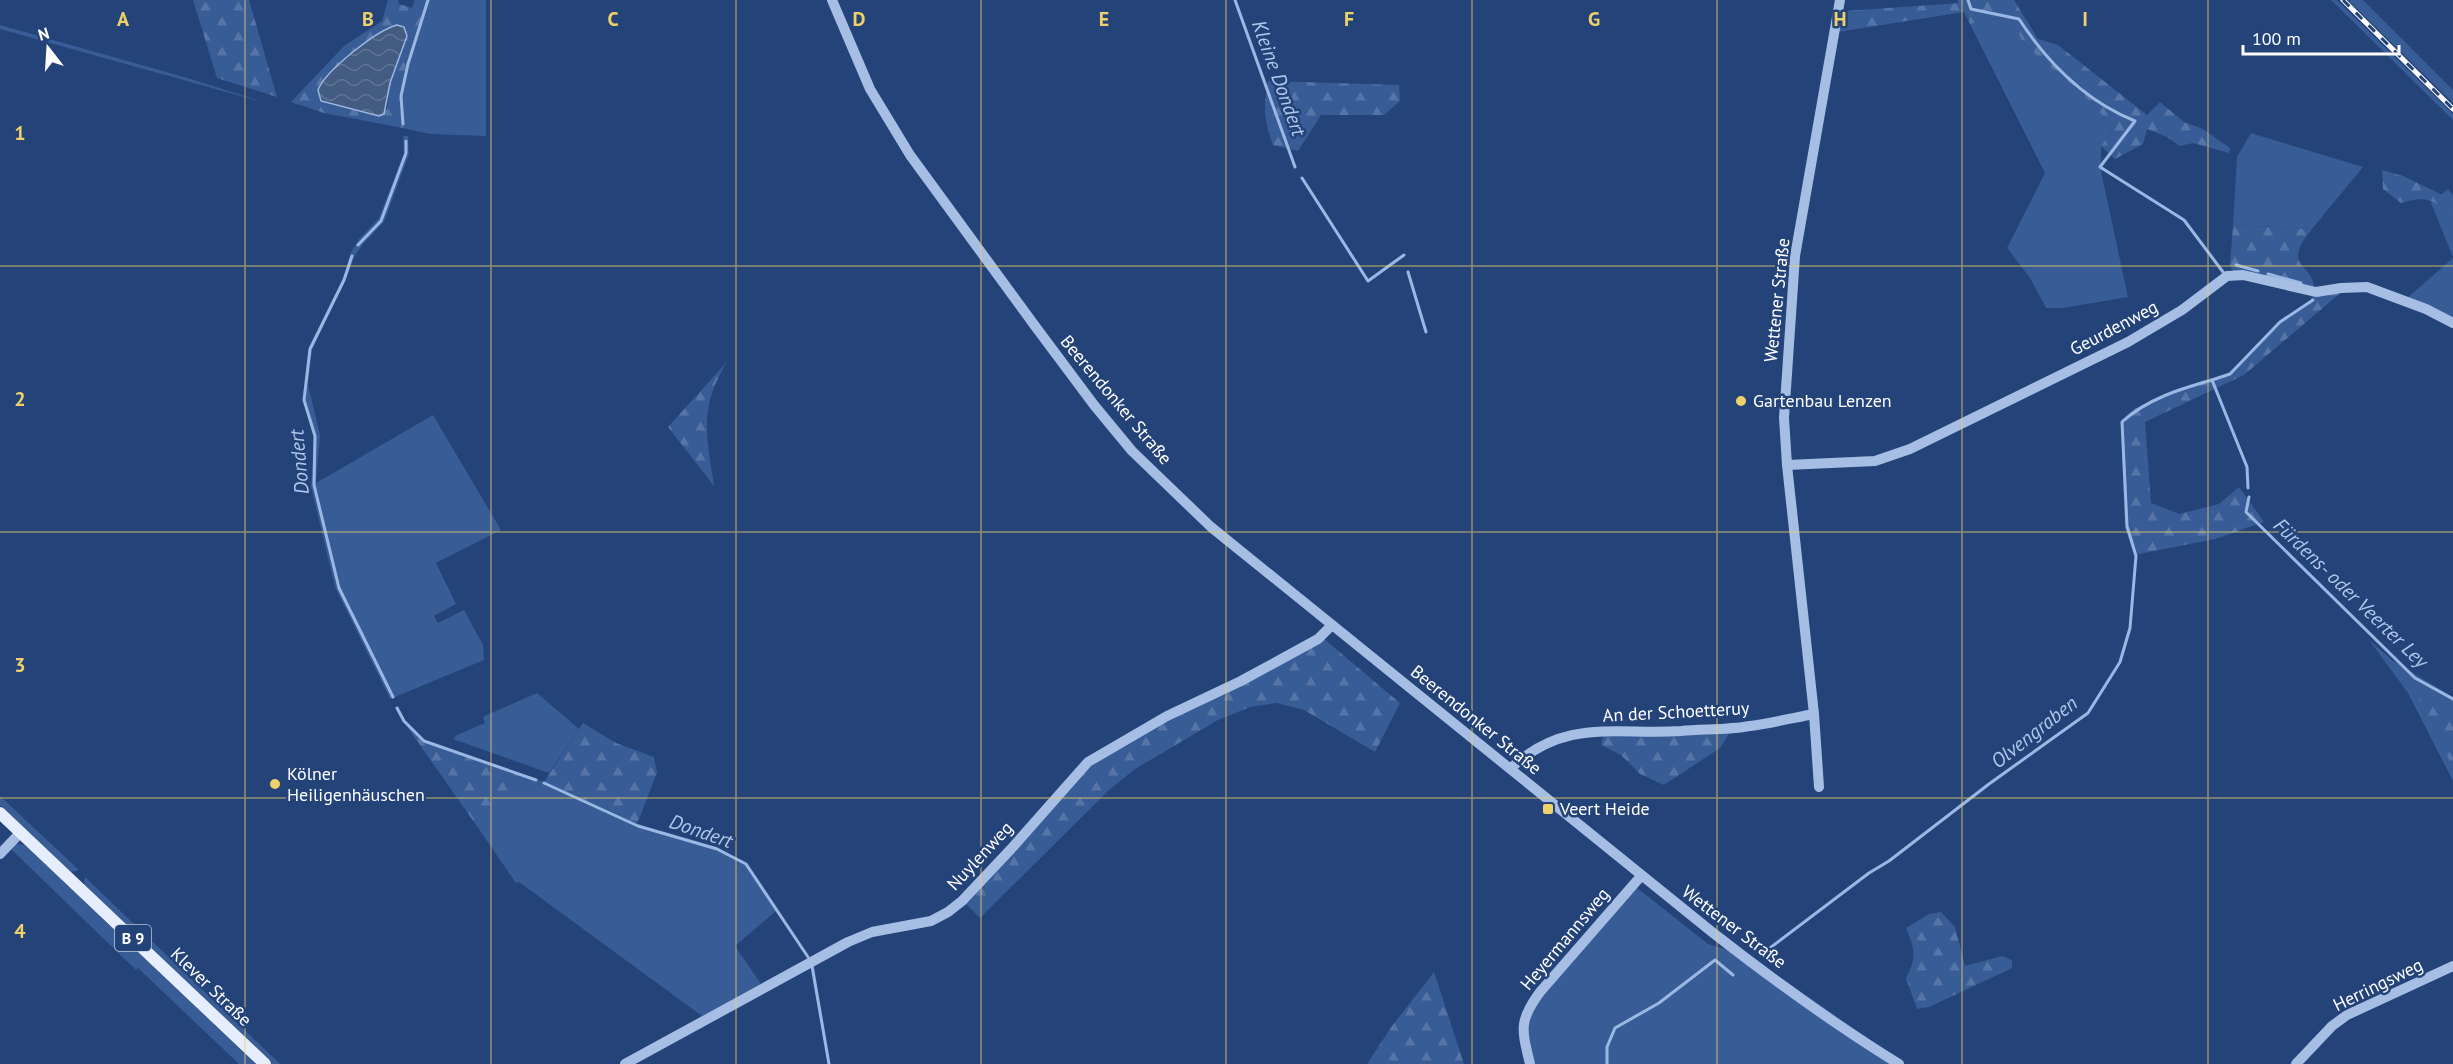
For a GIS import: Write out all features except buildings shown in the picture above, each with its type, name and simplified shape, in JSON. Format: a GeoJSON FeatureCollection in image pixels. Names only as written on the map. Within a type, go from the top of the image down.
{"type":"FeatureCollection","features":[{"type":"Feature","properties":{"kind":"main road","name":"Klever Straße"},"geometry":{"type":"LineString","coordinates":[[0,813],[266,1064]]}},
{"type":"Feature","properties":{"kind":"street","name":"Beerendonker Straße"},"geometry":{"type":"LineString","coordinates":[[832,0],[870,89],[899,138],[1094,405],[1132,451],[1211,528],[1511,768],[1555,807]]}},
{"type":"Feature","properties":{"kind":"street","name":"Wettener Straße"},"geometry":{"type":"LineString","coordinates":[[1814,714],[1787,465],[1786,371],[1795,256],[1840,0]]}},
{"type":"Feature","properties":{"kind":"street","name":"Geurdenweg"},"geometry":{"type":"LineString","coordinates":[[1787,465],[1875,461],[1910,449],[2128,342],[2182,310],[2227,276],[2243,275],[2316,292],[2367,287],[2426,309],[2453,323]]}},
{"type":"Feature","properties":{"kind":"street","name":"Nuylenweg"},"geometry":{"type":"LineString","coordinates":[[625,1064],[848,942],[872,932],[931,921],[948,912],[962,901],[1011,849],[1088,762],[1167,716],[1272,665],[1318,639],[1332,625]]}},
{"type":"Feature","properties":{"kind":"street","name":"An der Schoetteruy"},"geometry":{"type":"LineString","coordinates":[[1511,768],[1528,752],[1546,742],[1578,734],[1617,731],[1668,732],[1750,726],[1814,714]]}},
{"type":"Feature","properties":{"kind":"street"},"geometry":{"type":"LineString","coordinates":[[1814,714],[1819,787]]}},
{"type":"Feature","properties":{"kind":"street","name":"Wettener Straße"},"geometry":{"type":"LineString","coordinates":[[1555,807],[1748,961],[1899,1064]]}},
{"type":"Feature","properties":{"kind":"street"},"geometry":{"type":"LineString","coordinates":[[0,854],[21,832]]}},
{"type":"Feature","properties":{"kind":"street","name":"Heyermannsweg"},"geometry":{"type":"LineString","coordinates":[[1530,1064],[1523,1024],[1527,1010],[1539,992],[1641,876]]}},
{"type":"Feature","properties":{"kind":"street","name":"Herringsweg"},"geometry":{"type":"LineString","coordinates":[[2296,1064],[2332,1026],[2347,1015],[2453,966]]}},
{"type":"Feature","properties":{"kind":"green space"},"geometry":{"type":"Polygon","coordinates":[[[193,0],[249,0],[277,97],[217,78],[193,0]]]}},
{"type":"Feature","properties":{"kind":"green space"},"geometry":{"type":"Polygon","coordinates":[[[388,0],[398,0],[399,4],[412,8],[415,0],[427,0],[406,66],[400,97],[403,128],[324,113],[291,102],[344,46],[382,21],[388,0]],[[387,28],[319,86],[319,97],[387,110],[390,83],[407,36],[387,28]]]}},
{"type":"Feature","properties":{"kind":"green space"},"geometry":{"type":"Polygon","coordinates":[[[427,0],[486,0],[486,136],[430,134],[403,128],[400,97],[406,66],[427,0]]]}},
{"type":"Feature","properties":{"kind":"green space"},"geometry":{"type":"Polygon","coordinates":[[[1958,0],[2014,0],[2038,39],[2058,45],[2147,115],[2160,102],[2184,122],[2203,129],[2230,148],[2229,153],[2193,143],[2180,146],[2167,137],[2147,129],[2143,144],[2115,159],[2101,146],[2112,131],[2102,115],[2082,93],[2022,41],[2010,16],[1970,24],[1964,12],[1838,32],[1843,11],[1958,3],[1958,0]]]}},
{"type":"Feature","properties":{"kind":"green space"},"geometry":{"type":"Polygon","coordinates":[[[2331,0],[2337,0],[2453,114],[2453,120],[2331,0]]]}},
{"type":"Feature","properties":{"kind":"green space"},"geometry":{"type":"Polygon","coordinates":[[[2348,0],[2363,0],[2453,90],[2453,103],[2348,0]]]}},
{"type":"Feature","properties":{"kind":"green space"},"geometry":{"type":"Polygon","coordinates":[[[2010,16],[2022,41],[2082,93],[2102,115],[2112,131],[2101,146],[2101,171],[2128,297],[2063,308],[2046,308],[2030,278],[2007,248],[2045,173],[1970,24],[2010,16]]]}},
{"type":"Feature","properties":{"kind":"green space"},"geometry":{"type":"Polygon","coordinates":[[[0,25],[191,79],[266,103],[0,29],[0,25]]]}},
{"type":"Feature","properties":{"kind":"green space"},"geometry":{"type":"Polygon","coordinates":[[[1268,81],[1399,85],[1400,101],[1384,115],[1321,115],[1298,151],[1273,145],[1265,113],[1268,81]]]}},
{"type":"Feature","properties":{"kind":"green space"},"geometry":{"type":"Polygon","coordinates":[[[2251,133],[2363,167],[2312,229],[2233,225],[2237,157],[2251,133]]]}},
{"type":"Feature","properties":{"kind":"green space"},"geometry":{"type":"Polygon","coordinates":[[[403,136],[408,136],[409,154],[384,222],[354,257],[312,350],[308,385],[320,435],[316,483],[433,415],[501,530],[436,563],[456,604],[434,616],[438,623],[464,610],[483,645],[484,660],[390,699],[335,587],[311,487],[314,436],[303,399],[309,349],[343,279],[350,254],[359,239],[379,218],[404,153],[403,136]]]}},
{"type":"Feature","properties":{"kind":"green space"},"geometry":{"type":"Polygon","coordinates":[[[2382,170],[2403,176],[2453,200],[2453,215],[2429,200],[2417,199],[2401,203],[2383,189],[2382,170]]]}},
{"type":"Feature","properties":{"kind":"green space"},"geometry":{"type":"Polygon","coordinates":[[[2448,189],[2453,195],[2453,257],[2431,203],[2448,189]]]}},
{"type":"Feature","properties":{"kind":"green space"},"geometry":{"type":"Polygon","coordinates":[[[2233,225],[2312,229],[2303,242],[2298,258],[2309,274],[2314,288],[2234,272],[2230,266],[2233,225]]]}},
{"type":"Feature","properties":{"kind":"green space"},"geometry":{"type":"Polygon","coordinates":[[[2453,258],[2453,321],[2406,299],[2453,258]]]}},
{"type":"Feature","properties":{"kind":"green space"},"geometry":{"type":"Polygon","coordinates":[[[2344,290],[2244,375],[2145,422],[2151,503],[2179,514],[2219,504],[2239,487],[2264,522],[2215,539],[2134,555],[2125,528],[2121,420],[2134,409],[2176,389],[2229,373],[2279,321],[2311,300],[2311,297],[2344,290]]]}},
{"type":"Feature","properties":{"kind":"green space"},"geometry":{"type":"Polygon","coordinates":[[[727,362],[718,379],[708,408],[707,437],[714,486],[668,427],[727,362]]]}},
{"type":"Feature","properties":{"kind":"green space"},"geometry":{"type":"Polygon","coordinates":[[[1324,639],[1400,703],[1375,752],[1304,710],[1277,703],[1250,707],[1218,720],[1135,769],[1109,790],[980,918],[965,903],[1090,766],[1108,752],[1324,639]]]}},
{"type":"Feature","properties":{"kind":"green space"},"geometry":{"type":"Polygon","coordinates":[[[2369,640],[2392,660],[2453,697],[2453,781],[2408,693],[2369,640]]]}},
{"type":"Feature","properties":{"kind":"green space"},"geometry":{"type":"Polygon","coordinates":[[[2421,690],[2453,706],[2453,767],[2419,703],[2421,690]]]}},
{"type":"Feature","properties":{"kind":"green space"},"geometry":{"type":"Polygon","coordinates":[[[537,693],[579,729],[549,773],[453,739],[485,723],[483,717],[537,693]]]}},
{"type":"Feature","properties":{"kind":"green space"},"geometry":{"type":"Polygon","coordinates":[[[398,706],[404,720],[424,740],[544,782],[637,824],[717,847],[746,863],[809,958],[776,911],[735,946],[761,984],[702,1016],[519,882],[516,883],[474,822],[529,779],[423,741],[403,721],[396,707],[398,706]]]}},
{"type":"Feature","properties":{"kind":"green space"},"geometry":{"type":"Polygon","coordinates":[[[403,721],[423,741],[530,779],[474,822],[403,721]]]}},
{"type":"Feature","properties":{"kind":"green space"},"geometry":{"type":"Polygon","coordinates":[[[583,723],[616,743],[654,757],[657,773],[637,824],[544,782],[583,723]]]}},
{"type":"Feature","properties":{"kind":"green space"},"geometry":{"type":"Polygon","coordinates":[[[1729,734],[1720,748],[1664,785],[1640,774],[1621,755],[1601,745],[1603,736],[1729,734]]]}},
{"type":"Feature","properties":{"kind":"green space"},"geometry":{"type":"Polygon","coordinates":[[[0,796],[79,870],[71,872],[0,805],[0,796]]]}},
{"type":"Feature","properties":{"kind":"green space"},"geometry":{"type":"Polygon","coordinates":[[[17,844],[25,845],[256,1064],[239,1064],[138,968],[136,970],[13,851],[11,847],[17,844]]]}},
{"type":"Feature","properties":{"kind":"green space"},"geometry":{"type":"Polygon","coordinates":[[[85,877],[280,1064],[272,1064],[84,885],[85,877]]]}},
{"type":"Feature","properties":{"kind":"green space"},"geometry":{"type":"Polygon","coordinates":[[[1636,887],[1708,944],[1751,957],[1905,1064],[1535,1064],[1527,1036],[1528,1024],[1542,994],[1636,887]]]}},
{"type":"Feature","properties":{"kind":"green space"},"geometry":{"type":"Polygon","coordinates":[[[1941,912],[1955,927],[1965,966],[2002,956],[2012,960],[2012,968],[1929,1007],[1917,1009],[1906,978],[1914,953],[1906,928],[1929,914],[1941,912]]]}},
{"type":"Feature","properties":{"kind":"green space"},"geometry":{"type":"Polygon","coordinates":[[[814,965],[830,1064],[828,1064],[811,967],[814,965]]]}},
{"type":"Feature","properties":{"kind":"green space"},"geometry":{"type":"Polygon","coordinates":[[[1434,972],[1464,1064],[1367,1064],[1392,1026],[1434,972]]]}},
{"type":"Feature","properties":{"kind":"water"},"geometry":{"type":"Polygon","coordinates":[[[397,25],[404,27],[407,36],[390,83],[384,114],[379,116],[321,101],[318,90],[341,62],[377,35],[397,25]]]}},
{"type":"Feature","properties":{"kind":"waterway","name":"Dondert"},"geometry":{"type":"LineString","coordinates":[[403,124],[401,96],[408,64],[428,0]]}},
{"type":"Feature","properties":{"kind":"waterway","name":"Kleine Dondert"},"geometry":{"type":"LineString","coordinates":[[1235,0],[1295,167]]}},
{"type":"Feature","properties":{"kind":"waterway","name":"Fürdens- oder Veerter Ley"},"geometry":{"type":"LineString","coordinates":[[1968,0],[1971,9],[2019,19],[2042,50],[2069,79],[2100,103],[2135,121],[2100,167],[2184,220],[2223,272]]}},
{"type":"Feature","properties":{"kind":"waterway","name":"Dondert"},"geometry":{"type":"LineString","coordinates":[[358,245],[381,221],[406,153],[406,141]]}},
{"type":"Feature","properties":{"kind":"waterway","name":"Kleine Dondert"},"geometry":{"type":"LineString","coordinates":[[1302,178],[1368,281],[1404,255]]}},
{"type":"Feature","properties":{"kind":"waterway","name":"Dondert"},"geometry":{"type":"LineString","coordinates":[[352,256],[344,280],[310,349],[304,400],[315,436],[314,485],[339,588],[393,697]]}},
{"type":"Feature","properties":{"kind":"waterway","name":"Fürdens- oder Veerter Ley"},"geometry":{"type":"LineString","coordinates":[[2236,265],[2258,271]]}},
{"type":"Feature","properties":{"kind":"waterway","name":"Kleine Dondert"},"geometry":{"type":"LineString","coordinates":[[1408,272],[1426,332]]}},
{"type":"Feature","properties":{"kind":"waterway","name":"Fürdens- oder Veerter Ley"},"geometry":{"type":"LineString","coordinates":[[2268,274],[2301,283]]}},
{"type":"Feature","properties":{"kind":"waterway","name":"Fürdens- oder Veerter Ley"},"geometry":{"type":"LineString","coordinates":[[2248,488],[2247,467],[2212,380],[2230,374],[2280,322],[2313,300]]}},
{"type":"Feature","properties":{"kind":"waterway","name":"Olvengraben"},"geometry":{"type":"LineString","coordinates":[[1762,954],[2088,713],[2120,662],[2130,628],[2136,556],[2127,526],[2122,422],[2153,401],[2212,380]]}},
{"type":"Feature","properties":{"kind":"waterway","name":"Fürdens- oder Veerter Ley"},"geometry":{"type":"LineString","coordinates":[[2249,497],[2246,512],[2415,678],[2453,699]]}},
{"type":"Feature","properties":{"kind":"waterway","name":"Dondert"},"geometry":{"type":"LineString","coordinates":[[397,708],[404,721],[424,741],[536,780]]}},
{"type":"Feature","properties":{"kind":"waterway","name":"Dondert"},"geometry":{"type":"LineString","coordinates":[[544,783],[638,826],[717,849],[746,864],[808,957]]}},
{"type":"Feature","properties":{"kind":"waterway","name":"Olvengraben"},"geometry":{"type":"LineString","coordinates":[[1607,1064],[1607,1047],[1615,1028],[1659,1003],[1715,960],[1733,975]]}},
{"type":"Feature","properties":{"kind":"waterway","name":"Dondert"},"geometry":{"type":"LineString","coordinates":[[812,966],[829,1064]]}},
{"type":"Feature","properties":{"kind":"railway"},"geometry":{"type":"LineString","coordinates":[[2343,0],[2453,109]]}},
{"type":"Feature","properties":{"kind":"place","name":"Gartenbau Lenzen"},"geometry":{"type":"Point","coordinates":[1741,401]}},
{"type":"Feature","properties":{"kind":"place","name":"Kölner Heiligenhäuschen"},"geometry":{"type":"Point","coordinates":[275,784]}},
{"type":"Feature","properties":{"kind":"place","name":"Veert Heide"},"geometry":{"type":"Point","coordinates":[1548,809]}}]}
